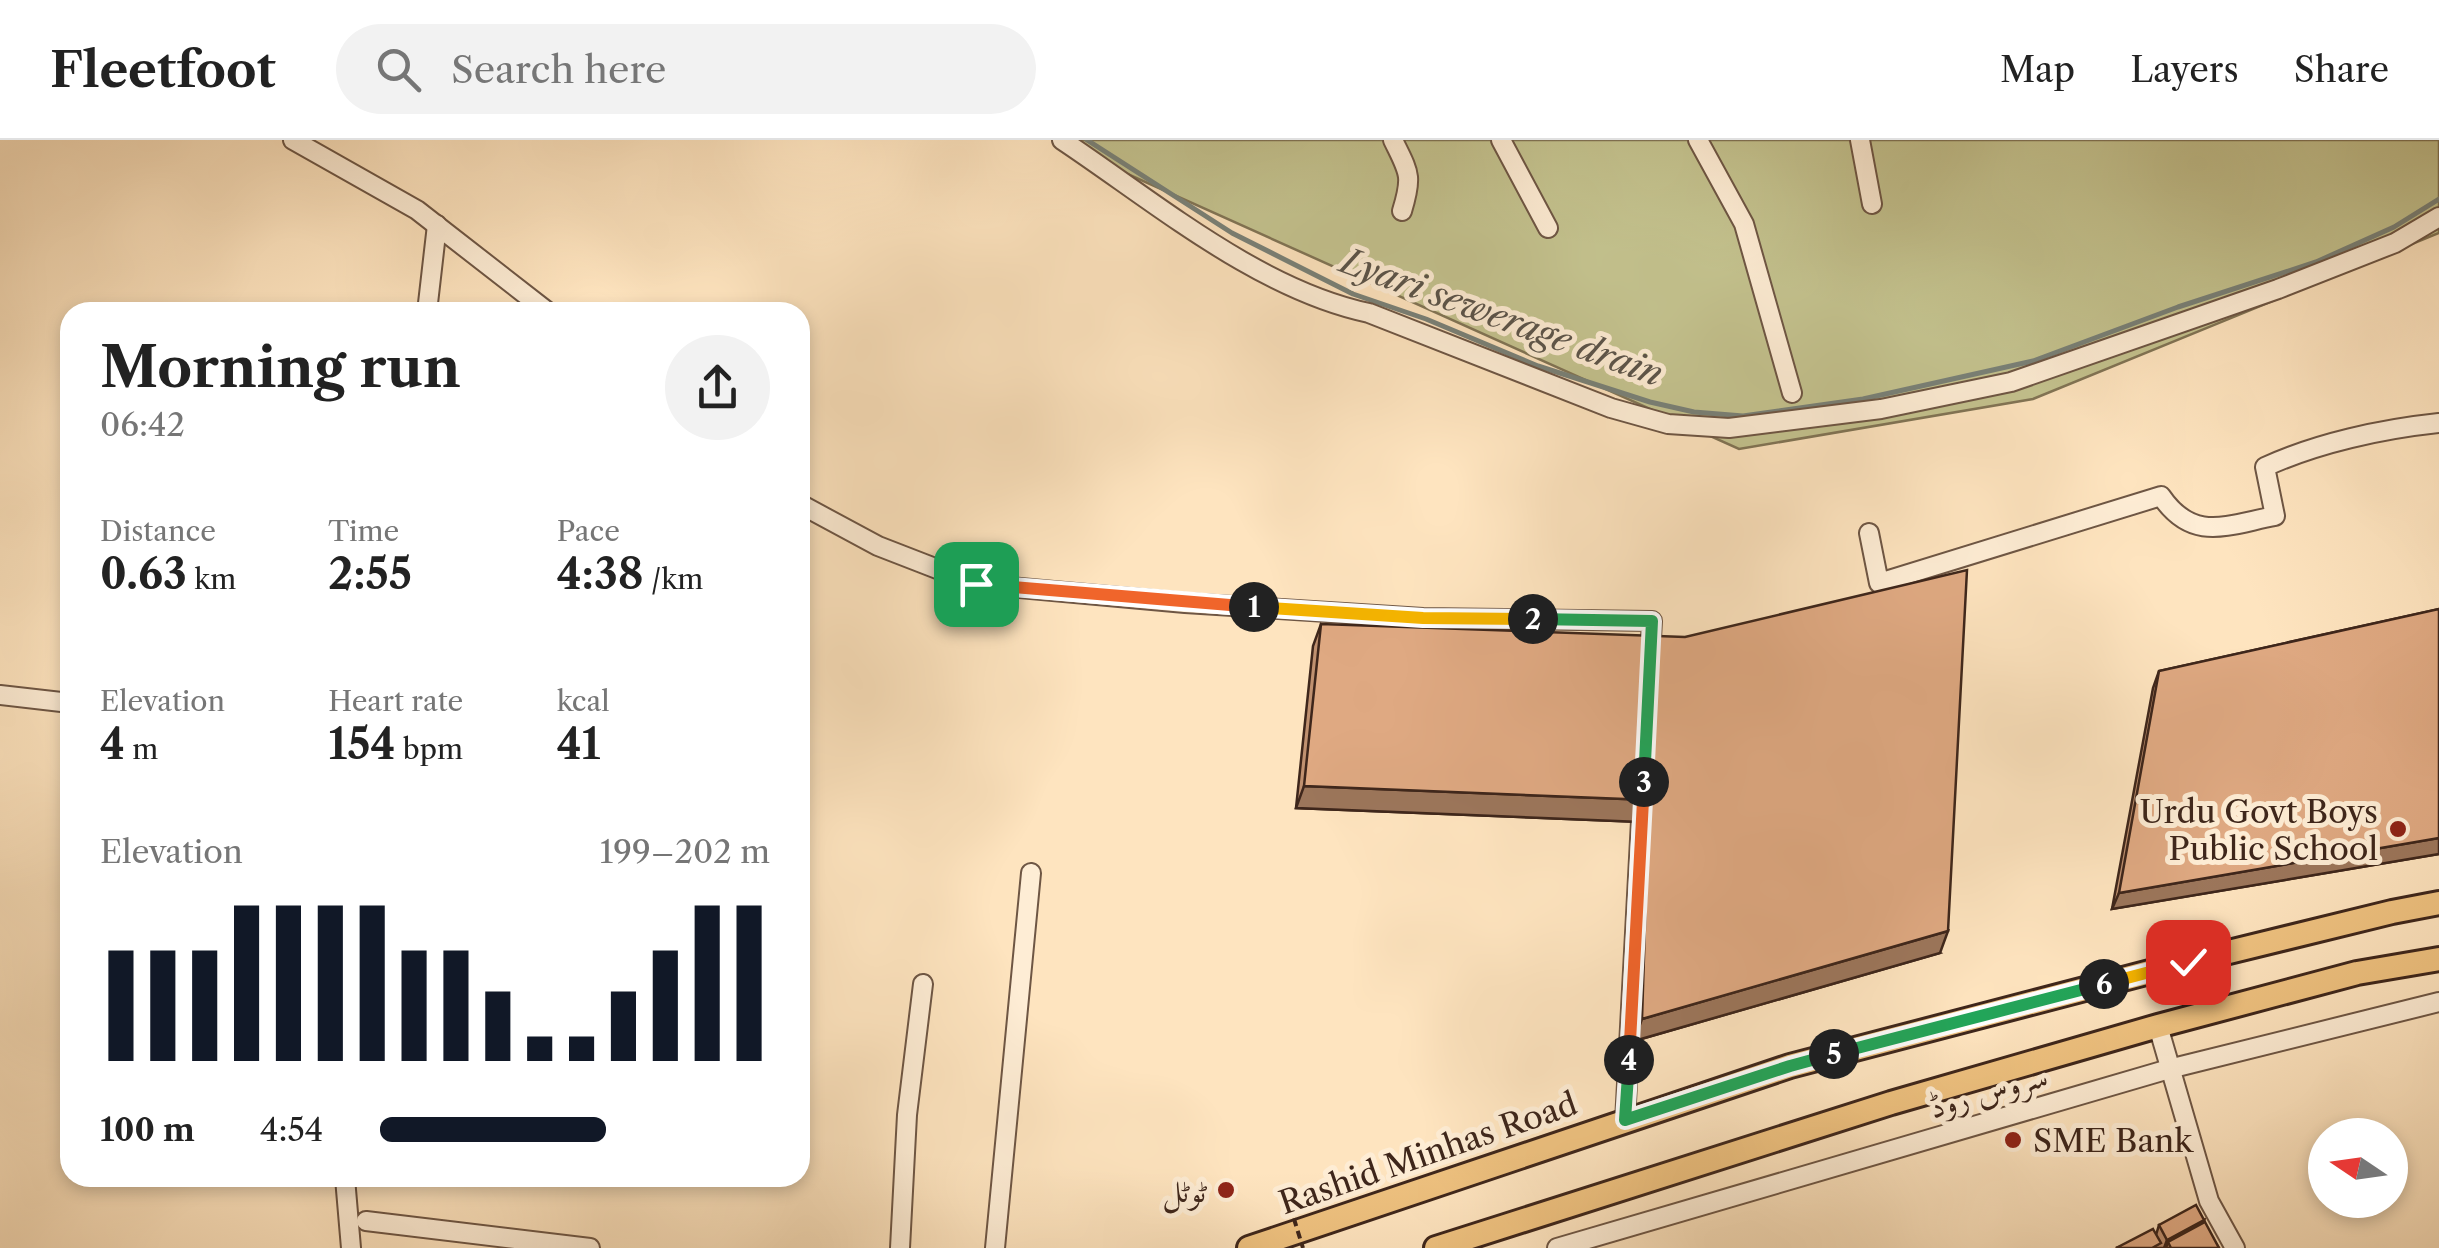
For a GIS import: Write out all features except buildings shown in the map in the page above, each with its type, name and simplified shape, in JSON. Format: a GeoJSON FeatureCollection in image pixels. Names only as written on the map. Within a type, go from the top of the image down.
{"type":"FeatureCollection","features":[{"type":"Feature","properties":{"kind":"main road","name":"Rashid Minhas Road"},"geometry":{"type":"LineString","coordinates":[[1249,1248],[1790,1066],[2439,900]]}},
{"type":"Feature","properties":{"kind":"main road"},"geometry":{"type":"LineString","coordinates":[[1436,1248],[1891,1102],[2357,973],[2439,960]]}},
{"type":"Feature","properties":{"kind":"main road"},"geometry":{"type":"LineString","coordinates":[[2357,973],[2439,972]]}},
{"type":"Feature","properties":{"kind":"street"},"geometry":{"type":"LineString","coordinates":[[293,140],[417,210],[535,302]]}},
{"type":"Feature","properties":{"kind":"street"},"geometry":{"type":"LineString","coordinates":[[1062,140],[1197,233],[1315,298],[1369,313],[1611,408],[1668,424],[1728,428],[1881,409],[2012,382],[2278,289],[2395,243],[2439,217]]}},
{"type":"Feature","properties":{"kind":"street"},"geometry":{"type":"LineString","coordinates":[[1393,140],[1407,170],[1409,186],[1402,211]]}},
{"type":"Feature","properties":{"kind":"street"},"geometry":{"type":"LineString","coordinates":[[1501,140],[1548,228]]}},
{"type":"Feature","properties":{"kind":"street"},"geometry":{"type":"LineString","coordinates":[[1698,140],[1744,224],[1792,393]]}},
{"type":"Feature","properties":{"kind":"street"},"geometry":{"type":"LineString","coordinates":[[1860,140],[1872,204]]}},
{"type":"Feature","properties":{"kind":"street"},"geometry":{"type":"LineString","coordinates":[[427,302],[437,225]]}},
{"type":"Feature","properties":{"kind":"street"},"geometry":{"type":"LineString","coordinates":[[1869,533],[1879,582],[2161,496],[2172,512],[2189,524],[2213,528],[2275,516],[2265,467],[2300,452],[2439,423]]}},
{"type":"Feature","properties":{"kind":"street"},"geometry":{"type":"LineString","coordinates":[[810,509],[878,546],[976,584],[1185,603],[1423,618],[1652,621],[1649,679]]}},
{"type":"Feature","properties":{"kind":"street"},"geometry":{"type":"LineString","coordinates":[[0,695],[60,701]]}},
{"type":"Feature","properties":{"kind":"street"},"geometry":{"type":"LineString","coordinates":[[1625,1120],[1644,775]]}},
{"type":"Feature","properties":{"kind":"street"},"geometry":{"type":"LineString","coordinates":[[996,1248],[1031,873]]}},
{"type":"Feature","properties":{"kind":"street"},"geometry":{"type":"LineString","coordinates":[[900,1248],[907,1115],[923,984]]}},
{"type":"Feature","properties":{"kind":"street","name":"سروس روڈ"},"geometry":{"type":"LineString","coordinates":[[1557,1248],[2169,1069],[2439,1002]]}},
{"type":"Feature","properties":{"kind":"street"},"geometry":{"type":"LineString","coordinates":[[2158,1026],[2202,1205],[2234,1248]]}},
{"type":"Feature","properties":{"kind":"street"},"geometry":{"type":"LineString","coordinates":[[346,1187],[351,1248]]}},
{"type":"Feature","properties":{"kind":"street"},"geometry":{"type":"LineString","coordinates":[[366,1221],[590,1248]]}},
{"type":"Feature","properties":{"kind":"path"},"geometry":{"type":"LineString","coordinates":[[1303,1248],[1290,1206],[1309,1201]]}},
{"type":"Feature","properties":{"kind":"shaded area"},"geometry":{"type":"Polygon","coordinates":[[[1052,140],[2439,140],[2439,233],[2033,399],[1739,449],[1052,140]]]}},
{"type":"Feature","properties":{"kind":"waterway","name":"Lyari sewerage drain"},"geometry":{"type":"LineString","coordinates":[[1087,140],[1232,233],[1353,294],[1426,319],[1538,366],[1650,402],[1694,412],[1743,416],[1863,399],[2033,361],[2178,307],[2316,262],[2394,227],[2439,199]]}},
{"type":"Feature","properties":{"kind":"place","name":"Urdu Govt Boys Public School"},"geometry":{"type":"Point","coordinates":[2398,829]}},
{"type":"Feature","properties":{"kind":"place","name":"SME Bank"},"geometry":{"type":"Point","coordinates":[2013,1140]}},
{"type":"Feature","properties":{"kind":"place","name":"ٹوٹل"},"geometry":{"type":"Point","coordinates":[1226,1190]}},
{"type":"Feature","properties":{"kind":"route"},"geometry":{"type":"LineString","coordinates":[[976,584],[1185,603],[1423,618],[1652,621],[1625,1120],[1790,1066],[2188,962]]}}]}
